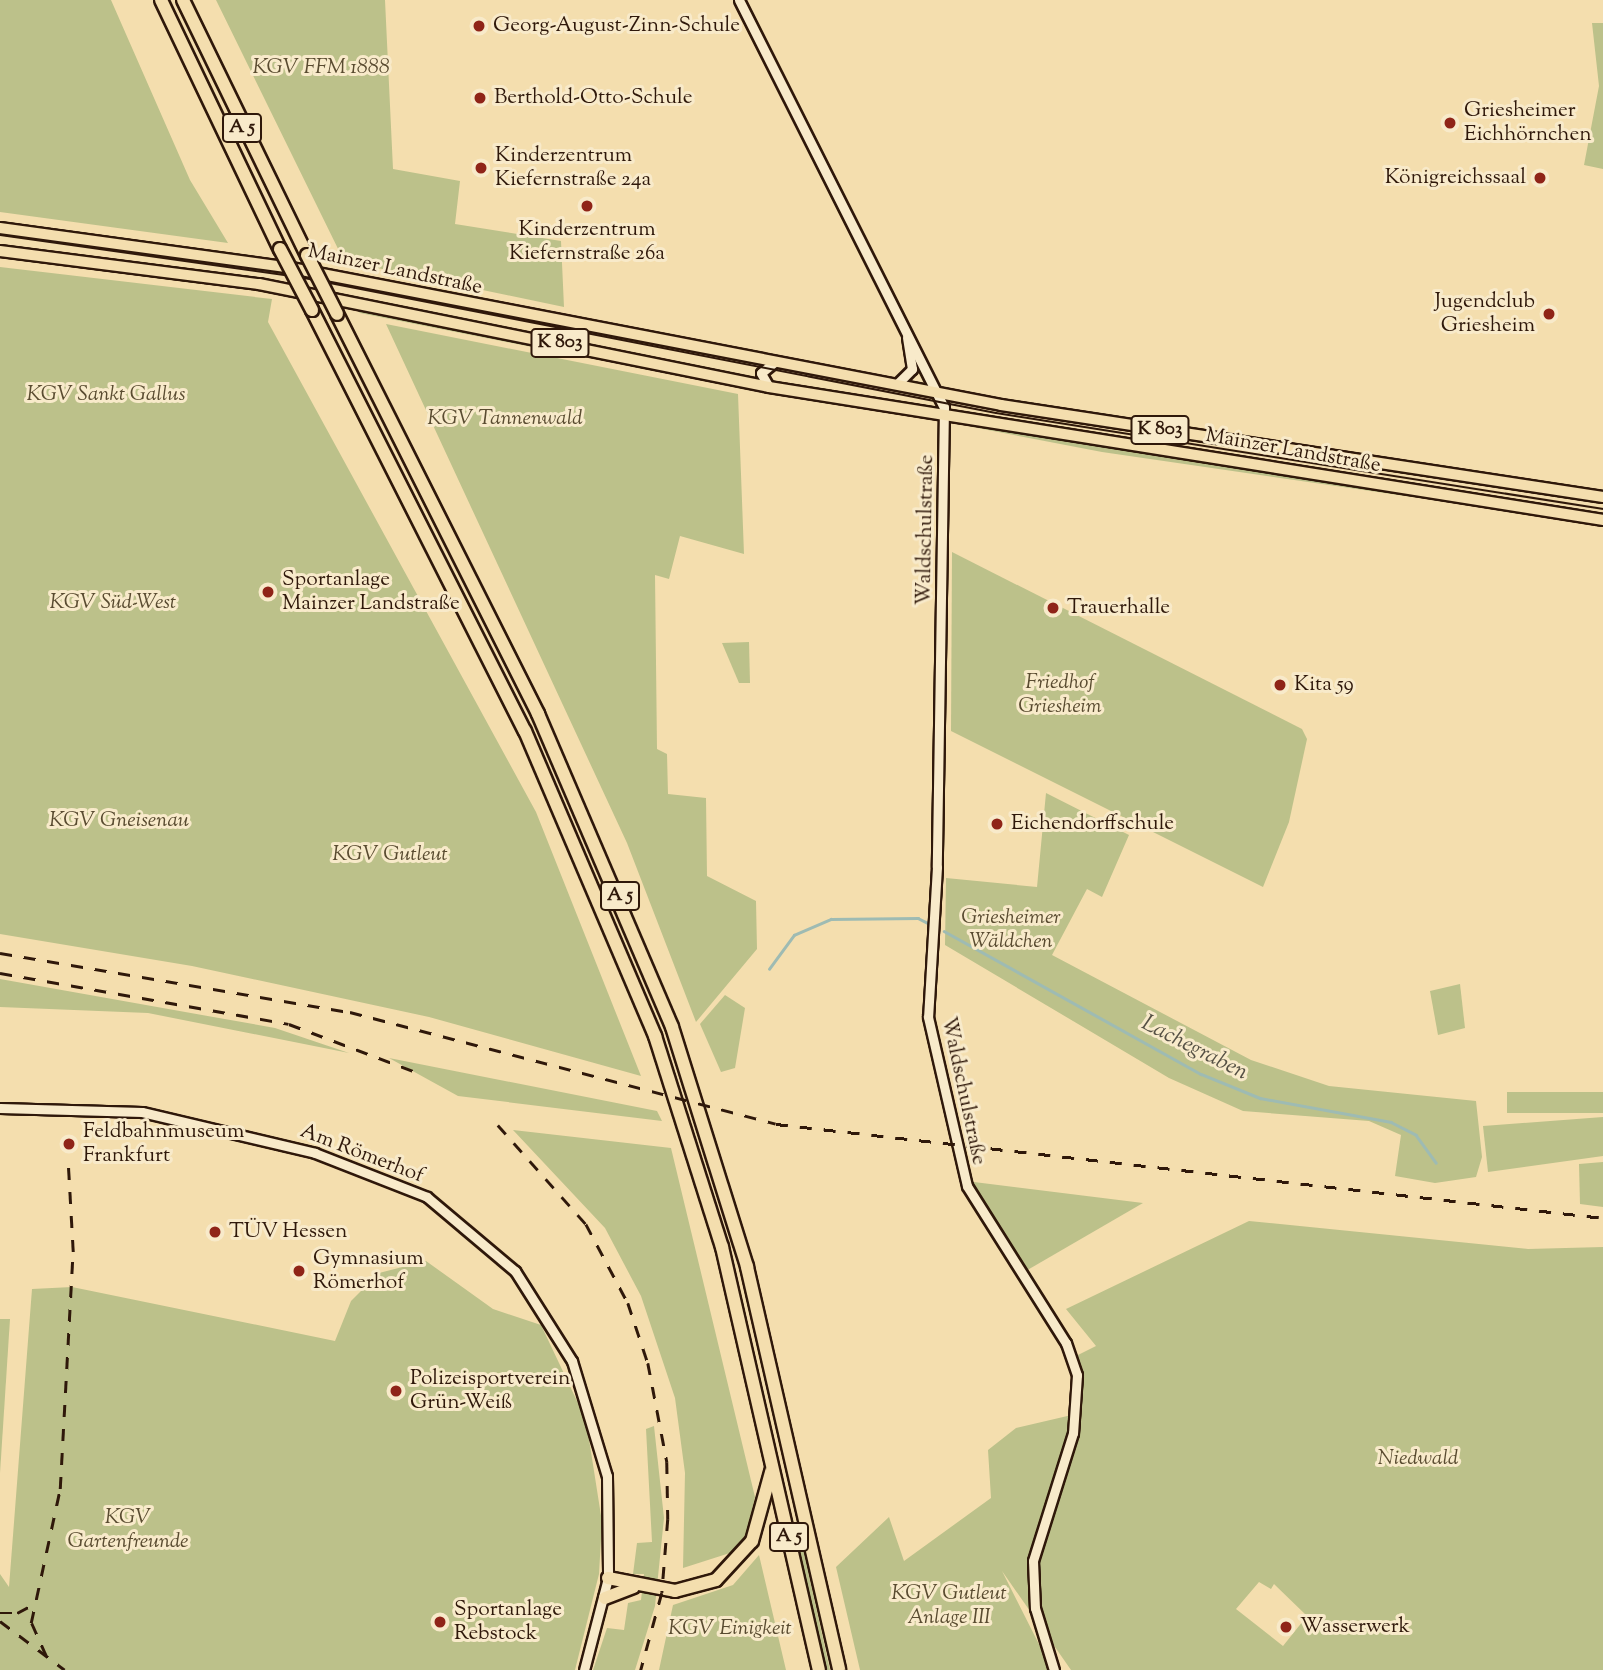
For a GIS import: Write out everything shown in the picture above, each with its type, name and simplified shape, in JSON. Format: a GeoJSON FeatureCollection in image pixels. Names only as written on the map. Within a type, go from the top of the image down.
{"type":"FeatureCollection","features":[{"type":"Feature","properties":{"kind":"highway","name":"A 5"},"geometry":{"type":"LineString","coordinates":[[161,0],[280,249],[525,731],[655,1036],[699,1162],[773,1465],[819,1670]]}},
{"type":"Feature","properties":{"kind":"highway","name":"A 5"},"geometry":{"type":"LineString","coordinates":[[183,0],[306,254],[538,714],[672,1027],[738,1231],[835,1655],[841,1670]]}},
{"type":"Feature","properties":{"kind":"highway"},"geometry":{"type":"LineString","coordinates":[[608,1578],[633,1587],[687,1590],[731,1570],[757,1529],[773,1465]]}},
{"type":"Feature","properties":{"kind":"highway"},"geometry":{"type":"LineString","coordinates":[[605,1598],[633,1587]]}},
{"type":"Feature","properties":{"kind":"highway","name":"A 5"},"geometry":{"type":"LineString","coordinates":[[805,1609],[813,1670]]}},
{"type":"Feature","properties":{"kind":"main road","name":"Mainzer Landstraße"},"geometry":{"type":"LineString","coordinates":[[0,228],[267,264],[659,342],[781,360],[898,383],[938,394],[1603,497]]}},
{"type":"Feature","properties":{"kind":"main road","name":"Mainzer Landstraße"},"geometry":{"type":"LineString","coordinates":[[0,251],[268,286],[769,387],[1603,520]]}},
{"type":"Feature","properties":{"kind":"street","name":"Waldschulstraße"},"geometry":{"type":"LineString","coordinates":[[739,0],[938,394],[946,417],[937,874],[928,1017],[967,1186],[1066,1343],[1077,1375],[1073,1433],[1033,1561],[1035,1608],[1054,1670]]}},
{"type":"Feature","properties":{"kind":"street","name":"Waldschulstraße"},"geometry":{"type":"LineString","coordinates":[[898,383],[912,369],[906,335]]}},
{"type":"Feature","properties":{"kind":"street"},"geometry":{"type":"LineString","coordinates":[[769,387],[762,370],[781,360]]}},
{"type":"Feature","properties":{"kind":"street"},"geometry":{"type":"LineString","coordinates":[[916,412],[938,394]]}},
{"type":"Feature","properties":{"kind":"street","name":"Am Römerhof"},"geometry":{"type":"LineString","coordinates":[[0,1108],[139,1111],[251,1134],[379,1174],[459,1222],[515,1271],[572,1361],[607,1476],[608,1578],[605,1598],[584,1670]]}},
{"type":"Feature","properties":{"kind":"green space"},"geometry":{"type":"Polygon","coordinates":[[[0,0],[111,0],[190,180],[228,243],[0,212],[0,0]]]}},
{"type":"Feature","properties":{"kind":"green space","name":"KGV FFM 1888"},"geometry":{"type":"Polygon","coordinates":[[[216,0],[385,0],[393,169],[460,181],[455,224],[561,241],[564,307],[344,261],[216,0]]]}},
{"type":"Feature","properties":{"kind":"green space"},"geometry":{"type":"Polygon","coordinates":[[[1592,23],[1603,23],[1603,169],[1584,165],[1599,86],[1592,23]]]}},
{"type":"Feature","properties":{"kind":"green space"},"geometry":{"type":"Polygon","coordinates":[[[0,267],[272,299],[268,322],[536,812],[641,1076],[429,1017],[192,966],[0,934],[0,267]]]}},
{"type":"Feature","properties":{"kind":"green space"},"geometry":{"type":"Polygon","coordinates":[[[352,306],[567,351],[567,354],[360,313],[352,306]]]}},
{"type":"Feature","properties":{"kind":"green space","name":"KGV Tannenwald"},"geometry":{"type":"Polygon","coordinates":[[[386,324],[738,394],[744,554],[680,536],[669,579],[655,575],[657,749],[667,754],[668,794],[706,798],[707,876],[756,901],[757,949],[696,1022],[627,843],[386,324]]]}},
{"type":"Feature","properties":{"kind":"green space"},"geometry":{"type":"Polygon","coordinates":[[[963,403],[1421,472],[1265,453],[963,403]]]}},
{"type":"Feature","properties":{"kind":"green space"},"geometry":{"type":"Polygon","coordinates":[[[967,426],[1288,474],[1419,498],[1102,452],[967,426]]]}},
{"type":"Feature","properties":{"kind":"green space","name":"Friedhof Griesheim"},"geometry":{"type":"Polygon","coordinates":[[[952,552],[1302,729],[1307,739],[1289,822],[1263,887],[951,731],[952,552]]]}},
{"type":"Feature","properties":{"kind":"green space"},"geometry":{"type":"Polygon","coordinates":[[[749,642],[750,683],[739,683],[722,643],[749,642]]]}},
{"type":"Feature","properties":{"kind":"green space","name":"Griesheimer Wäldchen"},"geometry":{"type":"Polygon","coordinates":[[[1046,793],[1129,835],[1102,897],[1087,889],[1052,955],[1251,1060],[1329,1086],[1476,1101],[1482,1157],[1476,1177],[1435,1183],[1395,1176],[1401,1135],[1369,1121],[1243,1111],[1169,1078],[945,945],[946,878],[1037,887],[1046,793]]]}},
{"type":"Feature","properties":{"kind":"green space"},"geometry":{"type":"Polygon","coordinates":[[[0,979],[275,1028],[349,1053],[148,1013],[0,1007],[0,979]]]}},
{"type":"Feature","properties":{"kind":"green space"},"geometry":{"type":"Polygon","coordinates":[[[1460,984],[1465,1028],[1438,1035],[1430,991],[1460,984]]]}},
{"type":"Feature","properties":{"kind":"green space"},"geometry":{"type":"Polygon","coordinates":[[[725,995],[745,1008],[735,1068],[721,1072],[700,1024],[725,995]]]}},
{"type":"Feature","properties":{"kind":"green space"},"geometry":{"type":"Polygon","coordinates":[[[389,1058],[657,1111],[662,1121],[458,1096],[389,1058]]]}},
{"type":"Feature","properties":{"kind":"green space"},"geometry":{"type":"Polygon","coordinates":[[[1507,1092],[1603,1092],[1603,1113],[1507,1113],[1507,1092]]]}},
{"type":"Feature","properties":{"kind":"green space"},"geometry":{"type":"Polygon","coordinates":[[[1603,1117],[1603,1156],[1488,1172],[1483,1126],[1603,1117]]]}},
{"type":"Feature","properties":{"kind":"green space"},"geometry":{"type":"Polygon","coordinates":[[[513,1130],[671,1148],[755,1497],[746,1534],[733,1552],[683,1568],[685,1473],[675,1398],[641,1296],[605,1228],[513,1130]]]}},
{"type":"Feature","properties":{"kind":"green space"},"geometry":{"type":"Polygon","coordinates":[[[1603,1162],[1603,1207],[1580,1204],[1579,1164],[1603,1162]]]}},
{"type":"Feature","properties":{"kind":"green space"},"geometry":{"type":"Polygon","coordinates":[[[966,1181],[1143,1203],[1024,1272],[966,1181]]]}},
{"type":"Feature","properties":{"kind":"green space","name":"Niedwald"},"geometry":{"type":"Polygon","coordinates":[[[1249,1221],[1528,1249],[1603,1247],[1603,1670],[1071,1670],[1002,1571],[1052,1670],[860,1670],[836,1567],[889,1517],[904,1561],[991,1498],[988,1450],[1016,1428],[1076,1414],[1070,1359],[1096,1346],[1066,1309],[1249,1221]],[[1259,1582],[1236,1609],[1283,1646],[1307,1616],[1274,1584],[1271,1589],[1259,1582]]]}},
{"type":"Feature","properties":{"kind":"green space","name":"KGV Gartenfreunde"},"geometry":{"type":"Polygon","coordinates":[[[426,1261],[493,1309],[541,1325],[586,1420],[602,1522],[599,1574],[575,1670],[0,1670],[0,1574],[9,1587],[32,1289],[72,1287],[335,1341],[351,1301],[379,1273],[426,1261]]]}},
{"type":"Feature","properties":{"kind":"green space"},"geometry":{"type":"Polygon","coordinates":[[[0,1319],[10,1319],[0,1473],[0,1319]]]}},
{"type":"Feature","properties":{"kind":"green space"},"geometry":{"type":"Polygon","coordinates":[[[654,1426],[664,1518],[655,1606],[635,1670],[593,1670],[607,1628],[624,1630],[628,1603],[641,1600],[644,1574],[633,1574],[637,1543],[652,1542],[646,1429],[654,1426]]]}},
{"type":"Feature","properties":{"kind":"green space"},"geometry":{"type":"Polygon","coordinates":[[[794,1531],[799,1531],[830,1670],[826,1670],[794,1531]]]}},
{"type":"Feature","properties":{"kind":"green space","name":"KGV Einigkeit"},"geometry":{"type":"Polygon","coordinates":[[[759,1555],[786,1670],[659,1670],[673,1605],[733,1585],[759,1555]]]}},
{"type":"Feature","properties":{"kind":"waterway","name":"Lachegraben"},"geometry":{"type":"LineString","coordinates":[[769,969],[794,935],[831,919],[918,918],[930,924]]}},
{"type":"Feature","properties":{"kind":"waterway","name":"Lachegraben"},"geometry":{"type":"LineString","coordinates":[[944,931],[1201,1074],[1260,1098],[1391,1122],[1416,1135],[1436,1163]]}},
{"type":"Feature","properties":{"kind":"tram line"},"geometry":{"type":"LineString","coordinates":[[0,235],[299,277],[996,413],[1603,509]]}},
{"type":"Feature","properties":{"kind":"railway"},"geometry":{"type":"LineString","coordinates":[[0,953],[350,1012],[776,1124],[1603,1218]]}},
{"type":"Feature","properties":{"kind":"railway"},"geometry":{"type":"LineString","coordinates":[[0,973],[289,1024],[421,1074]]}},
{"type":"Feature","properties":{"kind":"railway"},"geometry":{"type":"LineString","coordinates":[[498,1125],[586,1224],[628,1303],[648,1363],[667,1462],[668,1519],[662,1593],[641,1670]]}},
{"type":"Feature","properties":{"kind":"railway"},"geometry":{"type":"LineString","coordinates":[[46,1656],[31,1623],[60,1489],[73,1252],[68,1163]]}},
{"type":"Feature","properties":{"kind":"railway"},"geometry":{"type":"LineString","coordinates":[[0,1613],[17,1613],[36,1603]]}},
{"type":"Feature","properties":{"kind":"railway"},"geometry":{"type":"LineString","coordinates":[[0,1621],[65,1670]]}},
{"type":"Feature","properties":{"kind":"place","name":"Georg-August-Zinn-Schule"},"geometry":{"type":"Point","coordinates":[479,26]}},
{"type":"Feature","properties":{"kind":"place","name":"Berthold-Otto-Schule"},"geometry":{"type":"Point","coordinates":[480,98]}},
{"type":"Feature","properties":{"kind":"place","name":"Griesheimer Eichhörnchen"},"geometry":{"type":"Point","coordinates":[1450,123]}},
{"type":"Feature","properties":{"kind":"place","name":"Kinderzentrum Kiefernstraße 24a"},"geometry":{"type":"Point","coordinates":[481,168]}},
{"type":"Feature","properties":{"kind":"place","name":"Königreichssaal"},"geometry":{"type":"Point","coordinates":[1540,178]}},
{"type":"Feature","properties":{"kind":"place","name":"Kinderzentrum Kiefernstraße 26a"},"geometry":{"type":"Point","coordinates":[587,206]}},
{"type":"Feature","properties":{"kind":"place","name":"Jugendclub Griesheim"},"geometry":{"type":"Point","coordinates":[1549,314]}},
{"type":"Feature","properties":{"kind":"place","name":"Sportanlage Mainzer Landstraße"},"geometry":{"type":"Point","coordinates":[268,592]}},
{"type":"Feature","properties":{"kind":"place","name":"Trauerhalle"},"geometry":{"type":"Point","coordinates":[1053,608]}},
{"type":"Feature","properties":{"kind":"place","name":"Kita 59"},"geometry":{"type":"Point","coordinates":[1280,685]}},
{"type":"Feature","properties":{"kind":"place","name":"Eichendorffschule"},"geometry":{"type":"Point","coordinates":[997,824]}},
{"type":"Feature","properties":{"kind":"place","name":"Feldbahnmuseum Frankfurt"},"geometry":{"type":"Point","coordinates":[69,1144]}},
{"type":"Feature","properties":{"kind":"place","name":"TÜV Hessen"},"geometry":{"type":"Point","coordinates":[215,1232]}},
{"type":"Feature","properties":{"kind":"place","name":"Gymnasium Römerhof"},"geometry":{"type":"Point","coordinates":[299,1271]}},
{"type":"Feature","properties":{"kind":"place","name":"Polizeisportverein Grün-Weiß"},"geometry":{"type":"Point","coordinates":[396,1391]}},
{"type":"Feature","properties":{"kind":"place","name":"Sportanlage Rebstock"},"geometry":{"type":"Point","coordinates":[440,1622]}},
{"type":"Feature","properties":{"kind":"place","name":"Wasserwerk"},"geometry":{"type":"Point","coordinates":[1286,1627]}},
{"type":"Feature","properties":{"kind":"park label","name":"KGV Sankt Gallus"},"geometry":{"type":"Point","coordinates":[106,395]}},
{"type":"Feature","properties":{"kind":"park label","name":"KGV Süd-West"},"geometry":{"type":"Point","coordinates":[113,603]}},
{"type":"Feature","properties":{"kind":"park label","name":"KGV Gneisenau"},"geometry":{"type":"Point","coordinates":[119,821]}},
{"type":"Feature","properties":{"kind":"park label","name":"KGV Gutleut"},"geometry":{"type":"Point","coordinates":[390,855]}},
{"type":"Feature","properties":{"kind":"park label","name":"KGV Gutleut Anlage III"},"geometry":{"type":"Point","coordinates":[949,1606]}}]}
